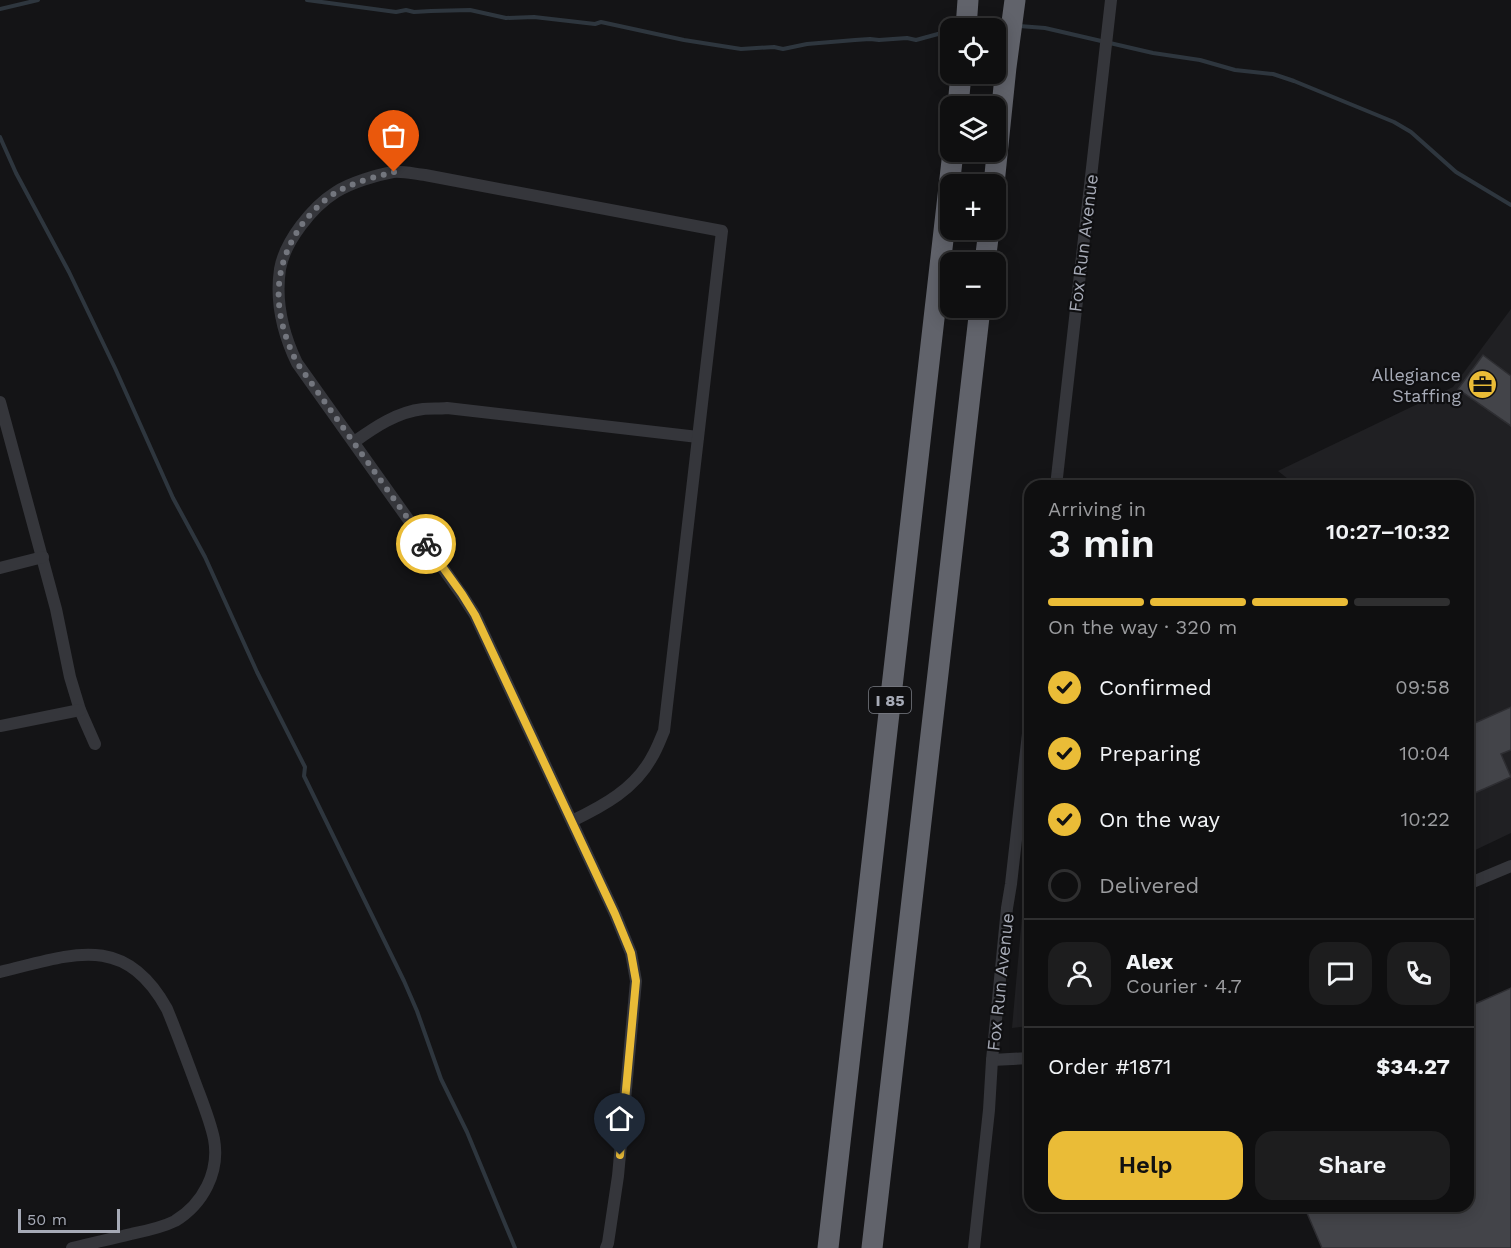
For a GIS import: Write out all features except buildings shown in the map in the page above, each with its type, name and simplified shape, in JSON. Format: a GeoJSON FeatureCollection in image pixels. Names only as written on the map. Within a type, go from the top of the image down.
{"type":"FeatureCollection","features":[{"type":"Feature","properties":{"kind":"highway"},"geometry":{"type":"LineString","coordinates":[[967,18],[968,0]]}},
{"type":"Feature","properties":{"kind":"highway"},"geometry":{"type":"LineString","coordinates":[[995,174],[1015,0]]}},
{"type":"Feature","properties":{"kind":"highway","name":"I 85"},"geometry":{"type":"LineString","coordinates":[[828,1248],[951,162]]}},
{"type":"Feature","properties":{"kind":"highway","name":"I 85"},"geometry":{"type":"LineString","coordinates":[[872,1248],[979,318]]}},
{"type":"Feature","properties":{"kind":"street","name":"Fox Run Avenue"},"geometry":{"type":"LineString","coordinates":[[1057,480],[1112,0]]}},
{"type":"Feature","properties":{"kind":"street"},"geometry":{"type":"LineString","coordinates":[[572,821],[617,796],[637,778],[652,758],[664,731],[722,231],[425,175],[394,172],[363,181],[336,192],[310,214],[297,232],[280,268],[280,318],[288,345],[297,363],[475,615],[615,914],[631,953],[636,981],[618,1176],[606,1248]]}},
{"type":"Feature","properties":{"kind":"street"},"geometry":{"type":"LineString","coordinates":[[0,406],[43,557],[70,677],[80,711],[95,744]]}},
{"type":"Feature","properties":{"kind":"street"},"geometry":{"type":"LineString","coordinates":[[354,442],[387,420],[402,414],[423,409],[447,408],[698,437]]}},
{"type":"Feature","properties":{"kind":"street"},"geometry":{"type":"LineString","coordinates":[[0,568],[43,557]]}},
{"type":"Feature","properties":{"kind":"street"},"geometry":{"type":"LineString","coordinates":[[0,726],[80,711]]}},
{"type":"Feature","properties":{"kind":"street","name":"Fox Run Avenue"},"geometry":{"type":"LineString","coordinates":[[974,1248],[1007,908],[1024,769]]}},
{"type":"Feature","properties":{"kind":"street"},"geometry":{"type":"LineString","coordinates":[[1474,881],[1511,866]]}},
{"type":"Feature","properties":{"kind":"street"},"geometry":{"type":"LineString","coordinates":[[0,972],[74,955],[90,954],[123,962],[136,970],[158,993],[167,1009],[214,1137],[215,1162],[210,1184],[203,1195],[183,1215],[175,1221],[156,1228],[72,1248]]}},
{"type":"Feature","properties":{"kind":"street"},"geometry":{"type":"LineString","coordinates":[[992,1060],[1024,1058]]}},
{"type":"Feature","properties":{"kind":"shaded area"},"geometry":{"type":"Polygon","coordinates":[[[1511,309],[1511,833],[1474,851],[1474,480],[1289,480],[1278,471],[1453,387],[1511,309]]]}},
{"type":"Feature","properties":{"kind":"shaded area"},"geometry":{"type":"Polygon","coordinates":[[[1024,895],[1024,1027],[1012,1028],[1024,895]]]}},
{"type":"Feature","properties":{"kind":"waterway"},"geometry":{"type":"LineString","coordinates":[[0,9],[38,0]]}},
{"type":"Feature","properties":{"kind":"waterway"},"geometry":{"type":"LineString","coordinates":[[307,0],[396,12],[470,10],[506,18],[534,17],[595,24],[601,22],[684,40],[741,49],[774,47],[783,49],[807,44],[870,39],[907,38],[916,40],[940,34]]}},
{"type":"Feature","properties":{"kind":"waterway"},"geometry":{"type":"LineString","coordinates":[[1019,26],[1045,28],[1153,53],[1200,60],[1235,70],[1273,74],[1294,81],[1394,122],[1411,132],[1456,172],[1511,205]]}},
{"type":"Feature","properties":{"kind":"waterway"},"geometry":{"type":"LineString","coordinates":[[0,137],[16,173],[69,272],[173,498],[205,557],[257,672],[305,767],[304,776],[404,981],[441,1079],[467,1132],[515,1248]]}},
{"type":"Feature","properties":{"kind":"way so far"},"geometry":{"type":"LineString","coordinates":[[394,172],[336,192],[310,214],[297,232],[280,268],[280,318],[288,345],[297,363],[426,544]]}},
{"type":"Feature","properties":{"kind":"place","name":"Allegiance Staffing"},"geometry":{"type":"Point","coordinates":[1482,384]}},
{"type":"Feature","properties":{"kind":"route"},"geometry":{"type":"LineString","coordinates":[[426,544],[475,615],[615,914],[631,953],[636,981],[620,1155]]}}]}
